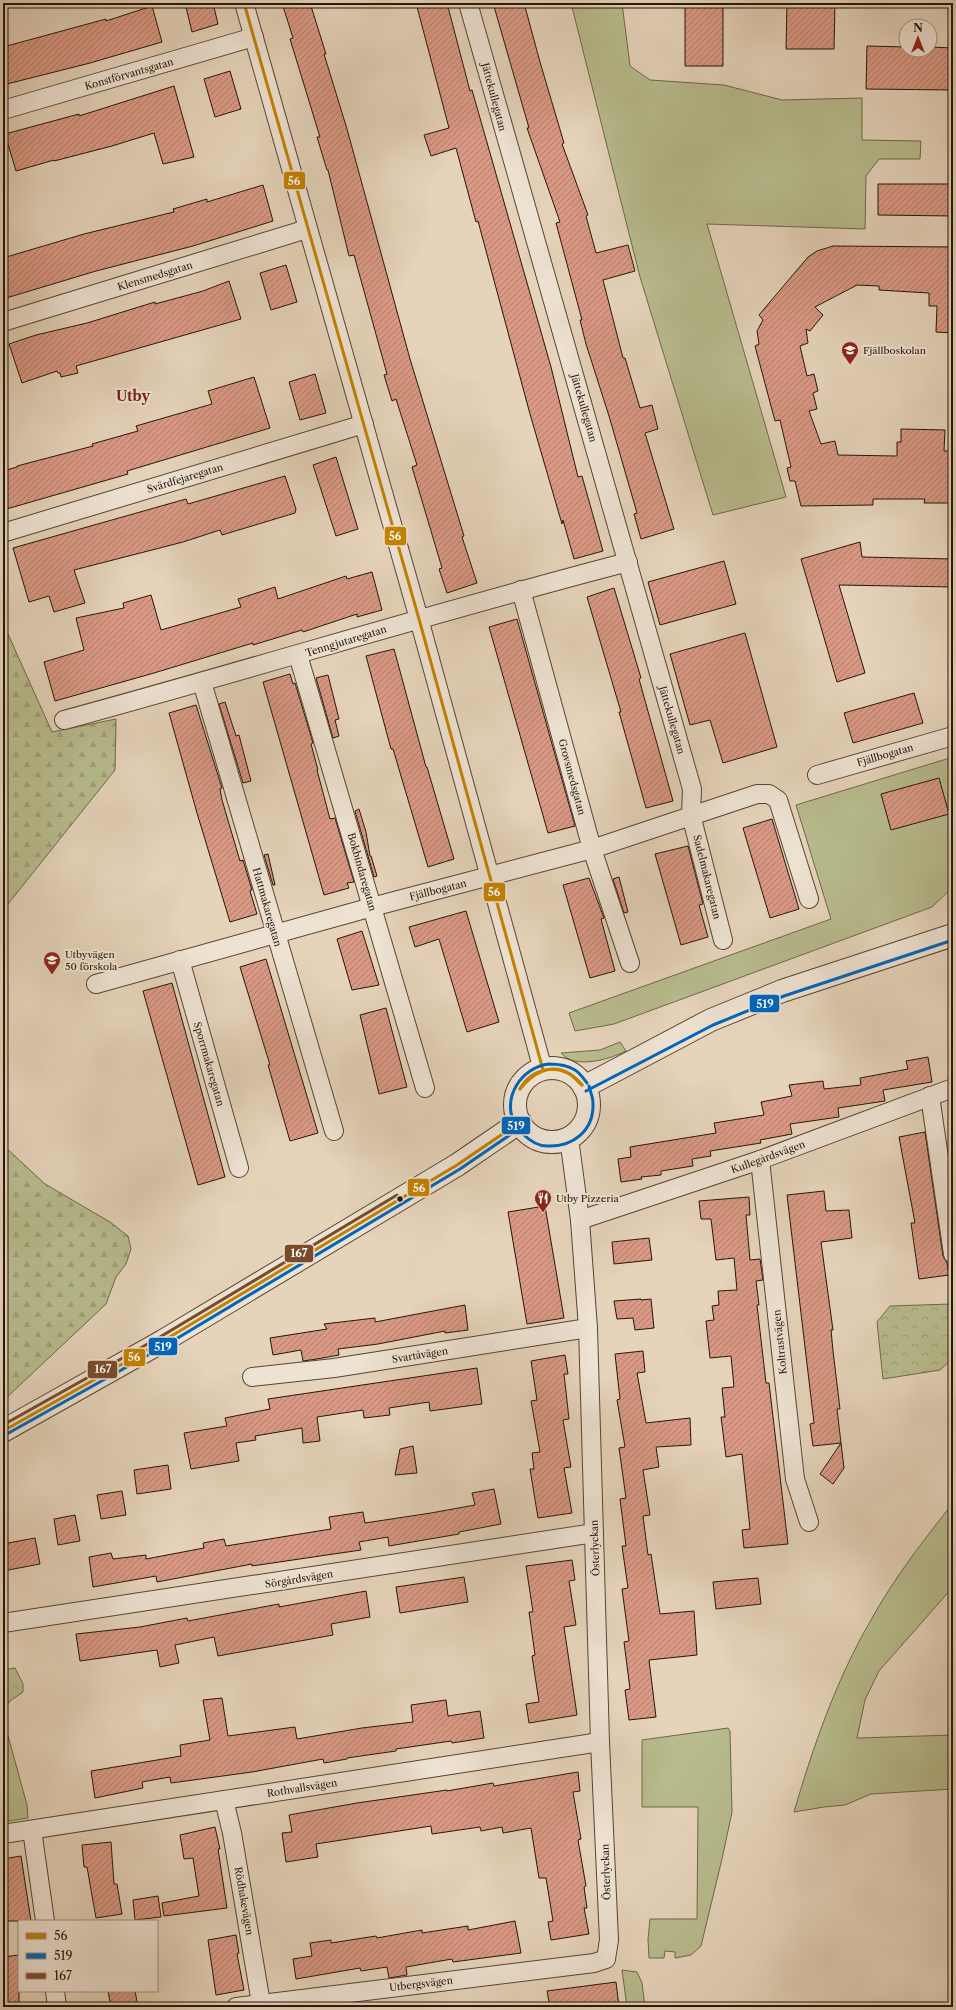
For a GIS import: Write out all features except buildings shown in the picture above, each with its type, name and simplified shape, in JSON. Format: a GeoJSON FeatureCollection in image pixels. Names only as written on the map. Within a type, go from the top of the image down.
{"type":"FeatureCollection","features":[{"type":"Feature","properties":{"kind":"street"},"geometry":{"type":"LineString","coordinates":[[244,3],[419,619],[542,1070]]}},
{"type":"Feature","properties":{"kind":"street","name":"Jättekullegatan"},"geometry":{"type":"LineString","coordinates":[[468,3],[497,112],[537,242],[692,789],[691,815]]}},
{"type":"Feature","properties":{"kind":"street","name":"Konstförvantsgatan"},"geometry":{"type":"LineString","coordinates":[[3,110],[254,37]]}},
{"type":"Feature","properties":{"kind":"street","name":"Klensmedsgatan"},"geometry":{"type":"LineString","coordinates":[[3,322],[308,229]]}},
{"type":"Feature","properties":{"kind":"street","name":"Svärdfejaregatan"},"geometry":{"type":"LineString","coordinates":[[6,532],[364,424]]}},
{"type":"Feature","properties":{"kind":"street","name":"Tenngjutaregatan"},"geometry":{"type":"LineString","coordinates":[[64,720],[298,655],[521,590],[628,562]]}},
{"type":"Feature","properties":{"kind":"street","name":"Grovsmedsgatan"},"geometry":{"type":"LineString","coordinates":[[521,590],[592,848],[630,962]]}},
{"type":"Feature","properties":{"kind":"street","name":"Bokbindaregatan"},"geometry":{"type":"LineString","coordinates":[[298,655],[425,1088]]}},
{"type":"Feature","properties":{"kind":"street","name":"Hattmakaregatan"},"geometry":{"type":"LineString","coordinates":[[202,682],[334,1131]]}},
{"type":"Feature","properties":{"kind":"street","name":"Fjällbogatan"},"geometry":{"type":"LineString","coordinates":[[817,775],[953,736]]}},
{"type":"Feature","properties":{"kind":"street","name":"Fjällbogatan"},"geometry":{"type":"LineString","coordinates":[[96,984],[372,907],[490,877],[592,848],[757,794],[769,794],[778,800],[809,899]]}},
{"type":"Feature","properties":{"kind":"street","name":"Sadelmakaregatan"},"geometry":{"type":"LineString","coordinates":[[691,815],[723,940]]}},
{"type":"Feature","properties":{"kind":"street"},"geometry":{"type":"LineString","coordinates":[[584,1087],[711,1020],[782,991],[953,935]]}},
{"type":"Feature","properties":{"kind":"street","name":"Sporrmakaregatan"},"geometry":{"type":"LineString","coordinates":[[180,960],[239,1168]]}},
{"type":"Feature","properties":{"kind":"street"},"geometry":{"type":"LineString","coordinates":[[542,1070],[563,1070],[575,1076],[584,1087],[589,1103],[589,1111],[582,1127],[570,1138],[562,1141],[545,1141],[530,1134],[520,1122],[516,1106],[519,1090],[528,1078],[542,1070]]}},
{"type":"Feature","properties":{"kind":"street","name":"Kullegårdsvägen"},"geometry":{"type":"LineString","coordinates":[[580,1220],[760,1160],[953,1088]]}},
{"type":"Feature","properties":{"kind":"street"},"geometry":{"type":"LineString","coordinates":[[930,1096],[953,1254]]}},
{"type":"Feature","properties":{"kind":"street"},"geometry":{"type":"LineString","coordinates":[[3,1431],[163,1341],[457,1164],[520,1122]]}},
{"type":"Feature","properties":{"kind":"street","name":"Österlyckan"},"geometry":{"type":"LineString","coordinates":[[570,1138],[580,1220],[588,1328],[600,1742],[608,1940],[606,1959]]}},
{"type":"Feature","properties":{"kind":"street","name":"Koltrastvägen"},"geometry":{"type":"LineString","coordinates":[[760,1160],[795,1479],[809,1522]]}},
{"type":"Feature","properties":{"kind":"street","name":"Svartåvägen"},"geometry":{"type":"LineString","coordinates":[[252,1377],[334,1368],[588,1328]]}},
{"type":"Feature","properties":{"kind":"street","name":"Sörgårdsvägen"},"geometry":{"type":"LineString","coordinates":[[3,1623],[594,1533]]}},
{"type":"Feature","properties":{"kind":"street","name":"Rothvallsvägen"},"geometry":{"type":"LineString","coordinates":[[3,1834],[600,1742]]}},
{"type":"Feature","properties":{"kind":"street","name":"Rödhakevägen"},"geometry":{"type":"LineString","coordinates":[[224,1800],[232,1833],[261,2003]]}},
{"type":"Feature","properties":{"kind":"street"},"geometry":{"type":"LineString","coordinates":[[32,1830],[45,1920]]}},
{"type":"Feature","properties":{"kind":"street","name":"Utbergsvägen"},"geometry":{"type":"LineString","coordinates":[[236,2007],[594,1963],[606,1959]]}},
{"type":"Feature","properties":{"kind":"street"},"geometry":{"type":"LineString","coordinates":[[55,1992],[57,2007]]}},
{"type":"Feature","properties":{"kind":"green space"},"geometry":{"type":"Polygon","coordinates":[[[571,3],[622,3],[630,66],[650,80],[724,85],[782,100],[862,98],[862,140],[921,141],[920,159],[879,159],[866,176],[865,229],[707,224],[786,497],[713,515],[640,277],[571,3]]]}},
{"type":"Feature","properties":{"kind":"green space"},"geometry":{"type":"Polygon","coordinates":[[[861,3],[953,3],[953,7],[866,5],[861,3]]]}},
{"type":"Feature","properties":{"kind":"green space"},"geometry":{"type":"Polygon","coordinates":[[[3,623],[52,732],[116,719],[115,770],[8,904],[3,901],[3,623]]]}},
{"type":"Feature","properties":{"kind":"green space"},"geometry":{"type":"Polygon","coordinates":[[[953,757],[953,887],[932,907],[614,1024],[575,1031],[569,1013],[831,919],[796,805],[953,757]]]}},
{"type":"Feature","properties":{"kind":"green space"},"geometry":{"type":"Polygon","coordinates":[[[620,1042],[626,1051],[602,1060],[584,1062],[575,1061],[567,1058],[561,1053],[600,1050],[620,1042]]]}},
{"type":"Feature","properties":{"kind":"green space"},"geometry":{"type":"Polygon","coordinates":[[[3,1145],[45,1184],[110,1222],[128,1236],[131,1249],[126,1264],[116,1277],[106,1304],[3,1401],[3,1145]]]}},
{"type":"Feature","properties":{"kind":"green space"},"geometry":{"type":"Polygon","coordinates":[[[951,1304],[953,1310],[953,1358],[940,1370],[883,1379],[877,1322],[890,1306],[951,1304]]]}},
{"type":"Feature","properties":{"kind":"green space"},"geometry":{"type":"Polygon","coordinates":[[[953,1503],[953,1587],[879,1671],[865,1700],[857,1738],[953,1735],[953,1789],[871,1794],[845,1805],[794,1812],[826,1714],[858,1643],[880,1604],[899,1575],[953,1503]]]}},
{"type":"Feature","properties":{"kind":"green space"},"geometry":{"type":"Polygon","coordinates":[[[15,1668],[23,1684],[23,1692],[10,1701],[3,1711],[3,1670],[15,1668]]]}},
{"type":"Feature","properties":{"kind":"green space"},"geometry":{"type":"Polygon","coordinates":[[[728,1728],[730,1731],[732,1812],[701,1946],[691,1955],[675,1958],[675,1952],[665,1951],[664,1958],[649,1958],[648,1939],[650,1919],[697,1919],[698,1807],[642,1807],[642,1740],[728,1728]]]}},
{"type":"Feature","properties":{"kind":"green space"},"geometry":{"type":"Polygon","coordinates":[[[3,1729],[7,1732],[27,1805],[28,1818],[3,1822],[3,1729]]]}},
{"type":"Feature","properties":{"kind":"green space"},"geometry":{"type":"Polygon","coordinates":[[[622,1970],[637,1972],[642,1983],[645,2007],[627,2007],[622,1970]]]}},
{"type":"Feature","properties":{"kind":"transit line","name":"56"},"geometry":{"type":"LineString","coordinates":[[244,3],[419,619],[543,1070]]}},
{"type":"Feature","properties":{"kind":"transit line","name":"519"},"geometry":{"type":"LineString","coordinates":[[586,1091],[713,1025],[784,996],[953,940]]}},
{"type":"Feature","properties":{"kind":"transit line","name":"519"},"geometry":{"type":"LineString","coordinates":[[587,1083],[577,1071],[562,1065],[549,1064],[539,1066],[530,1071],[523,1077],[513,1093],[511,1112],[515,1124],[525,1136],[540,1145],[556,1146],[573,1140],[586,1129],[590,1122],[593,1103],[589,1086]]}},
{"type":"Feature","properties":{"kind":"transit line","name":"56"},"geometry":{"type":"LineString","coordinates":[[520,1089],[533,1075],[550,1069],[567,1073],[582,1085]]}},
{"type":"Feature","properties":{"kind":"transit line","name":"56"},"geometry":{"type":"LineString","coordinates":[[520,1089],[536,1074],[542,1071],[556,1069],[570,1074],[582,1085]]}},
{"type":"Feature","properties":{"kind":"transit line","name":"56"},"geometry":{"type":"LineString","coordinates":[[3,1431],[163,1341],[457,1165],[520,1122]]}},
{"type":"Feature","properties":{"kind":"transit line","name":"519"},"geometry":{"type":"LineString","coordinates":[[5,1435],[166,1345],[460,1169],[523,1126]]}},
{"type":"Feature","properties":{"kind":"transit line","name":"167"},"geometry":{"type":"LineString","coordinates":[[3,1425],[160,1337],[397,1195]]}},
{"type":"Feature","properties":{"kind":"place","name":"Fjällboskolan"},"geometry":{"type":"Point","coordinates":[850,365]}},
{"type":"Feature","properties":{"kind":"place","name":"Utbyvägen 50 förskola"},"geometry":{"type":"Point","coordinates":[52,975]}},
{"type":"Feature","properties":{"kind":"place","name":"Utby Pizzeria"},"geometry":{"type":"Point","coordinates":[543,1213]}},
{"type":"Feature","properties":{"kind":"district","name":"Utby"},"geometry":{"type":"Point","coordinates":[133,396]}}]}
